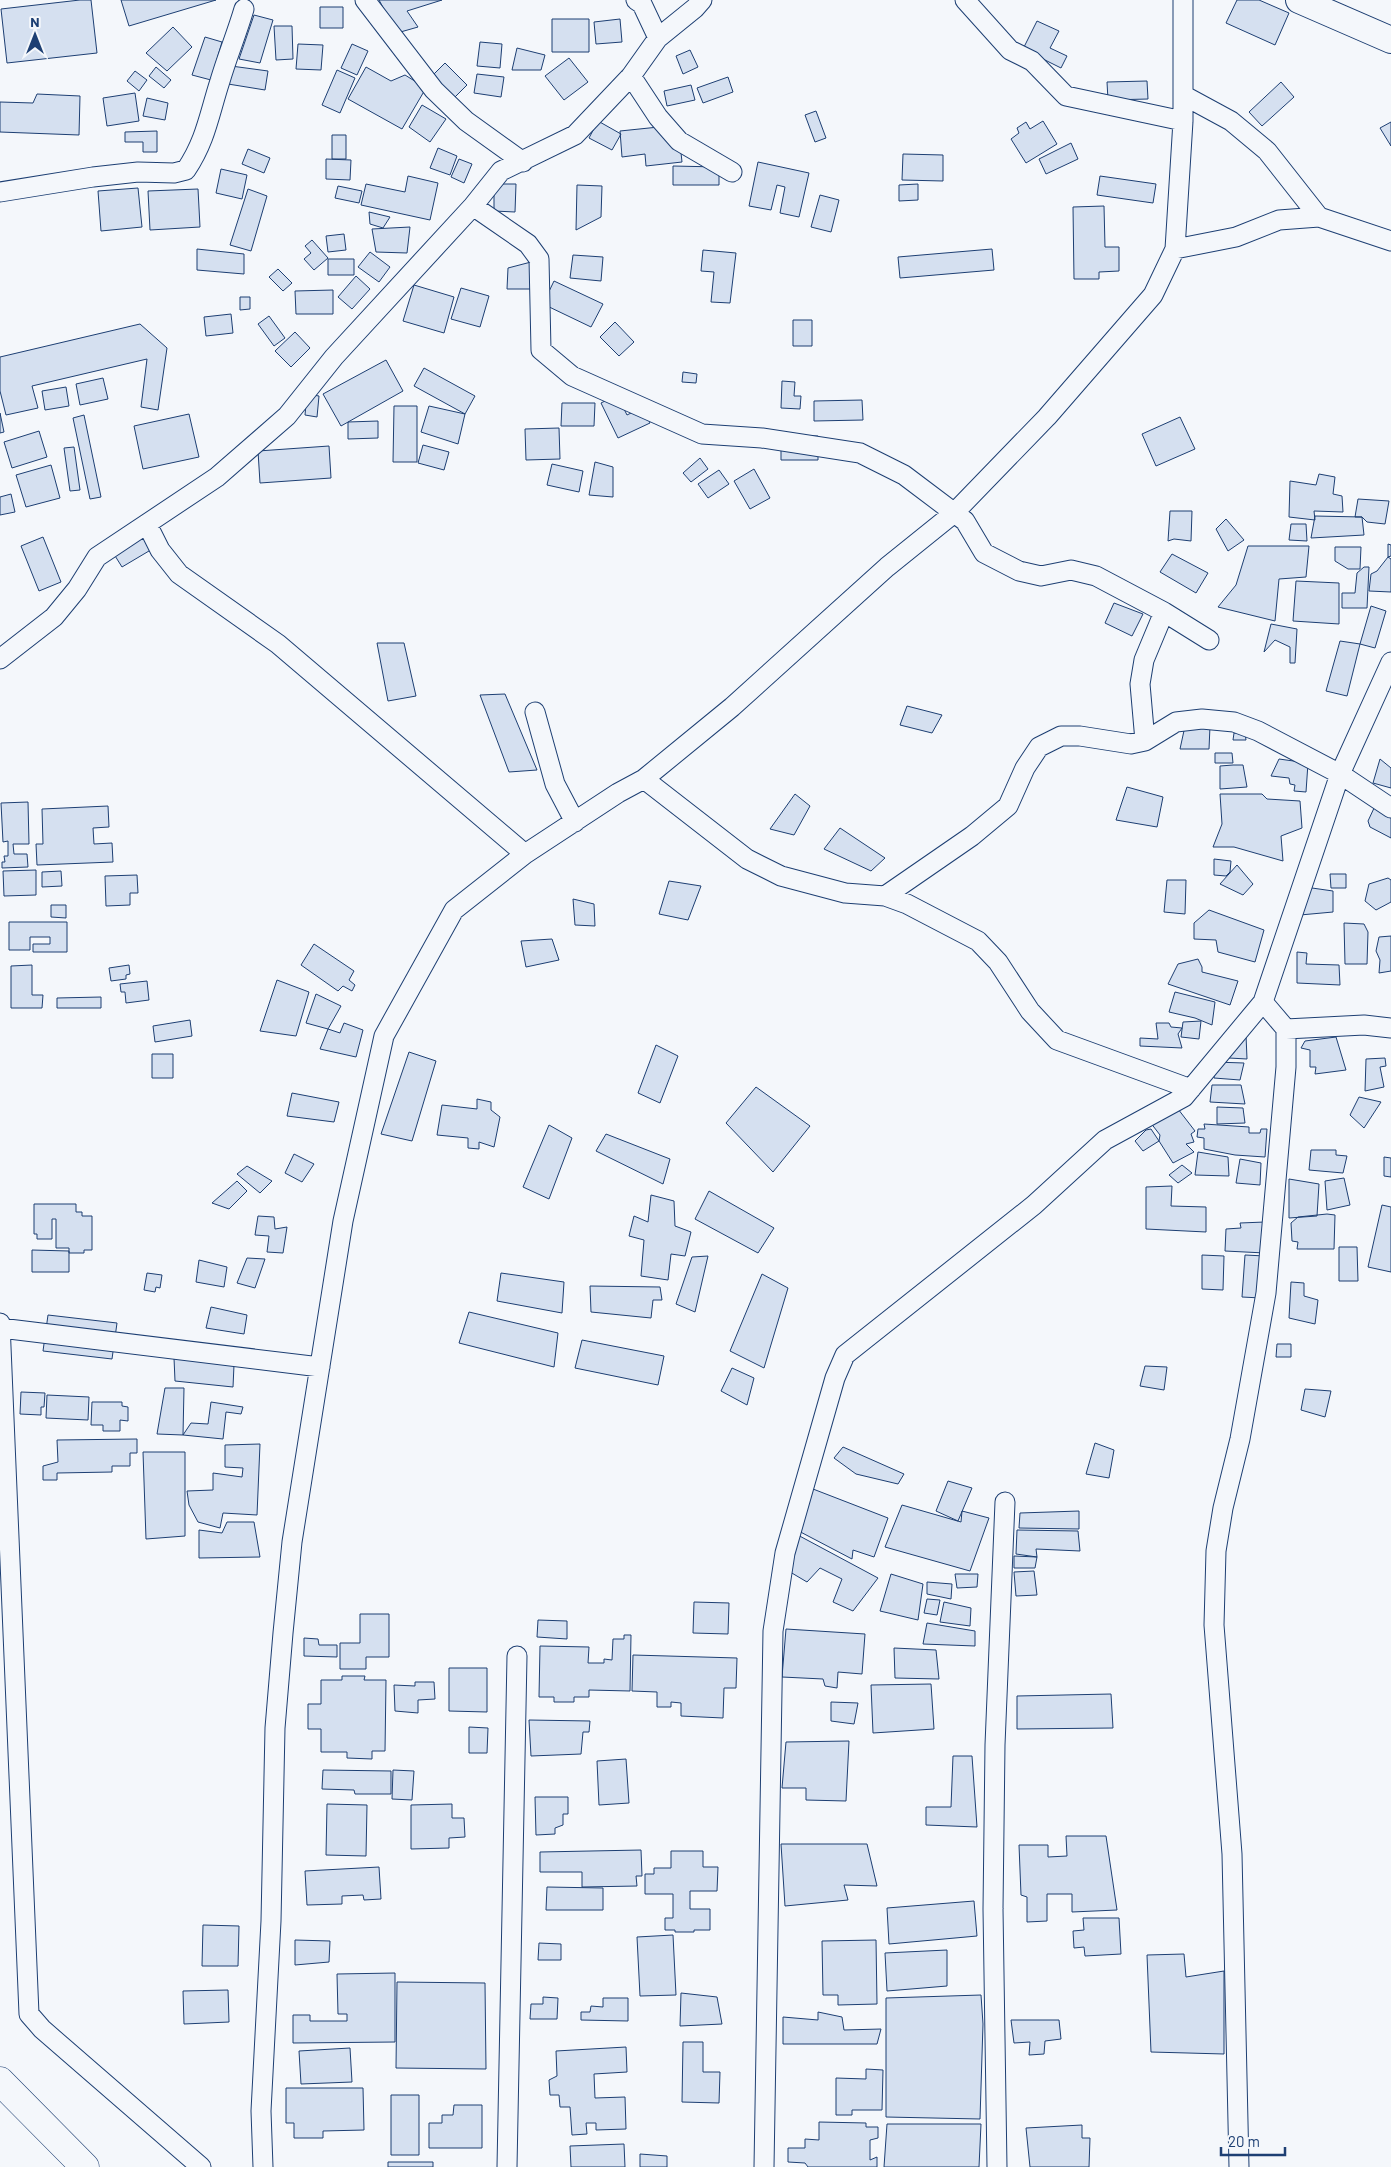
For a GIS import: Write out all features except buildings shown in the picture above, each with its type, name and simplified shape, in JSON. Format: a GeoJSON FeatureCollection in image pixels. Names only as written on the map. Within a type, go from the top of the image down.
{"type":"FeatureCollection","features":[{"type":"Feature","properties":{"kind":"main road"},"geometry":{"type":"LineString","coordinates":[[1299,0],[1391,40]]}},
{"type":"Feature","properties":{"kind":"main road"},"geometry":{"type":"LineString","coordinates":[[0,2081],[85,2167]]}},
{"type":"Feature","properties":{"kind":"street"},"geometry":{"type":"LineString","coordinates":[[365,0],[434,90],[466,121],[523,162]]}},
{"type":"Feature","properties":{"kind":"street"},"geometry":{"type":"LineString","coordinates":[[636,0],[642,4],[658,38]]}},
{"type":"Feature","properties":{"kind":"street"},"geometry":{"type":"LineString","coordinates":[[0,659],[54,617],[77,589],[97,557],[217,477],[288,416],[334,357],[473,206],[501,172],[575,135],[631,76],[658,38],[702,0]]}},
{"type":"Feature","properties":{"kind":"street"},"geometry":{"type":"LineString","coordinates":[[965,0],[1010,50],[1032,61],[1066,96],[1183,122]]}},
{"type":"Feature","properties":{"kind":"street"},"geometry":{"type":"LineString","coordinates":[[264,2167],[261,2111],[271,1921],[275,1728],[292,1542],[343,1221],[384,1036],[454,910],[525,854],[618,793],[644,779],[732,707],[887,567],[954,513],[1048,416],[1153,295],[1175,249],[1183,122],[1183,0]]}},
{"type":"Feature","properties":{"kind":"street"},"geometry":{"type":"LineString","coordinates":[[0,192],[93,177],[138,172],[174,173],[186,170],[198,152],[211,118],[220,81],[244,8]]}},
{"type":"Feature","properties":{"kind":"street"},"geometry":{"type":"LineString","coordinates":[[631,76],[658,117],[679,141],[732,172]]}},
{"type":"Feature","properties":{"kind":"street"},"geometry":{"type":"LineString","coordinates":[[1183,95],[1231,121],[1267,151],[1319,217]]}},
{"type":"Feature","properties":{"kind":"street"},"geometry":{"type":"LineString","coordinates":[[473,206],[528,244],[539,258],[541,350],[572,376],[702,434],[762,438],[860,453],[904,475],[965,521],[984,552],[1019,571],[1041,576],[1071,570],[1096,576],[1164,612],[1209,640]]}},
{"type":"Feature","properties":{"kind":"street"},"geometry":{"type":"LineString","coordinates":[[1175,249],[1236,237],[1279,220],[1319,217],[1391,241]]}},
{"type":"Feature","properties":{"kind":"street"},"geometry":{"type":"LineString","coordinates":[[147,524],[160,550],[179,574],[278,644],[525,854]]}},
{"type":"Feature","properties":{"kind":"street"},"geometry":{"type":"LineString","coordinates":[[1145,741],[1140,684],[1144,660],[1164,612]]}},
{"type":"Feature","properties":{"kind":"street"},"geometry":{"type":"LineString","coordinates":[[764,2167],[773,1631],[785,1553],[835,1378],[845,1354],[1034,1204],[1105,1140],[1184,1097],[1263,1002],[1340,774],[1391,662]]}},
{"type":"Feature","properties":{"kind":"street"},"geometry":{"type":"LineString","coordinates":[[535,712],[555,784],[575,822]]}},
{"type":"Feature","properties":{"kind":"street"},"geometry":{"type":"LineString","coordinates":[[885,896],[972,836],[1008,806],[1025,768],[1039,747],[1061,736],[1080,736],[1131,744],[1145,741],[1176,722],[1202,719],[1234,722],[1258,731],[1340,774],[1391,808]]}},
{"type":"Feature","properties":{"kind":"street"},"geometry":{"type":"LineString","coordinates":[[644,779],[747,860],[781,876],[845,893],[885,896],[907,904],[978,941],[998,962],[1030,1011],[1056,1040],[1191,1089]]}},
{"type":"Feature","properties":{"kind":"street"},"geometry":{"type":"LineString","coordinates":[[1239,2167],[1232,1854],[1214,1625],[1216,1551],[1222,1508],[1240,1439],[1266,1293],[1286,1067],[1286,1029],[1263,1002]]}},
{"type":"Feature","properties":{"kind":"street"},"geometry":{"type":"LineString","coordinates":[[1286,1029],[1364,1025],[1391,1028]]}},
{"type":"Feature","properties":{"kind":"street"},"geometry":{"type":"LineString","coordinates":[[0,1323],[29,2014],[42,2029],[201,2167]]}},
{"type":"Feature","properties":{"kind":"street"},"geometry":{"type":"LineString","coordinates":[[0,1328],[320,1368]]}},
{"type":"Feature","properties":{"kind":"street"},"geometry":{"type":"LineString","coordinates":[[996,2167],[993,1909],[995,1745],[1005,1502]]}},
{"type":"Feature","properties":{"kind":"street"},"geometry":{"type":"LineString","coordinates":[[507,2167],[517,1656]]}}]}
